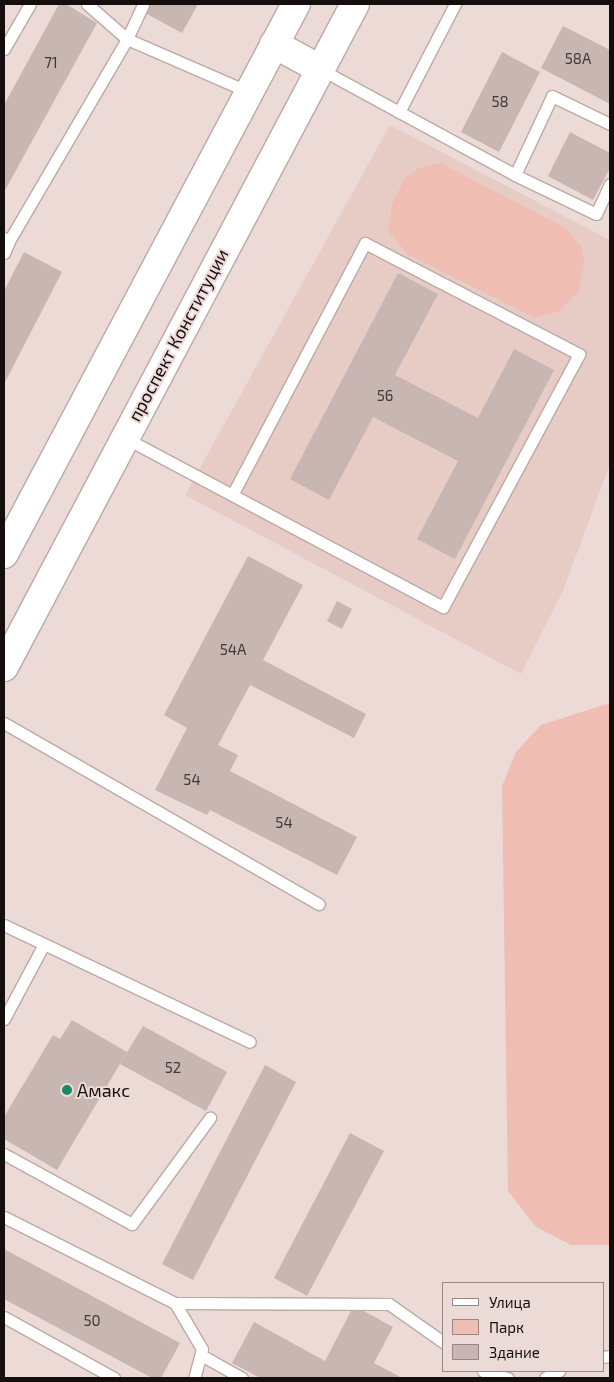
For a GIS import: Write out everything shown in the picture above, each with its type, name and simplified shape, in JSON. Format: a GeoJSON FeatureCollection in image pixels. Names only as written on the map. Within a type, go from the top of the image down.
{"type":"FeatureCollection","features":[{"type":"Feature","properties":{"kind":"main road"},"geometry":{"type":"LineString","coordinates":[[6,545],[296,4]]}},
{"type":"Feature","properties":{"kind":"main road","name":"проспект Конституции"},"geometry":{"type":"LineString","coordinates":[[4,667],[123,437],[355,4]]}},
{"type":"Feature","properties":{"kind":"main road"},"geometry":{"type":"LineString","coordinates":[[274,44],[320,69]]}},
{"type":"Feature","properties":{"kind":"lane"},"geometry":{"type":"LineString","coordinates":[[4,49],[30,4]]}},
{"type":"Feature","properties":{"kind":"lane"},"geometry":{"type":"LineString","coordinates":[[86,4],[127,39],[249,92]]}},
{"type":"Feature","properties":{"kind":"lane"},"geometry":{"type":"LineString","coordinates":[[4,253],[6,240],[127,39],[144,4]]}},
{"type":"Feature","properties":{"kind":"lane"},"geometry":{"type":"LineString","coordinates":[[399,112],[455,4]]}},
{"type":"Feature","properties":{"kind":"lane"},"geometry":{"type":"LineString","coordinates":[[320,69],[515,175],[596,214],[610,184]]}},
{"type":"Feature","properties":{"kind":"lane"},"geometry":{"type":"LineString","coordinates":[[515,175],[552,96],[610,124]]}},
{"type":"Feature","properties":{"kind":"lane"},"geometry":{"type":"LineString","coordinates":[[123,437],[233,493],[443,607],[579,354],[365,243],[233,493]]}},
{"type":"Feature","properties":{"kind":"lane"},"geometry":{"type":"LineString","coordinates":[[4,723],[319,904]]}},
{"type":"Feature","properties":{"kind":"lane"},"geometry":{"type":"LineString","coordinates":[[4,925],[250,1042]]}},
{"type":"Feature","properties":{"kind":"lane"},"geometry":{"type":"LineString","coordinates":[[4,1019],[44,944]]}},
{"type":"Feature","properties":{"kind":"lane"},"geometry":{"type":"LineString","coordinates":[[4,1154],[132,1224],[210,1118]]}},
{"type":"Feature","properties":{"kind":"lane"},"geometry":{"type":"LineString","coordinates":[[4,1217],[174,1303],[389,1304],[442,1341]]}},
{"type":"Feature","properties":{"kind":"lane"},"geometry":{"type":"LineString","coordinates":[[174,1303],[202,1349],[194,1378]]}},
{"type":"Feature","properties":{"kind":"lane"},"geometry":{"type":"LineString","coordinates":[[4,1317],[114,1378]]}},
{"type":"Feature","properties":{"kind":"lane"},"geometry":{"type":"LineString","coordinates":[[201,1355],[242,1378]]}},
{"type":"Feature","properties":{"kind":"lane"},"geometry":{"type":"LineString","coordinates":[[487,1372],[508,1378]]}},
{"type":"Feature","properties":{"kind":"lane"},"geometry":{"type":"LineString","coordinates":[[545,1378],[557,1372]]}},
{"type":"Feature","properties":{"kind":"shaded area"},"geometry":{"type":"Polygon","coordinates":[[[390,125],[610,240],[610,464],[563,591],[521,674],[185,495],[390,125]]]}},
{"type":"Feature","properties":{"kind":"green space"},"geometry":{"type":"Polygon","coordinates":[[[441,163],[567,229],[582,248],[584,263],[578,292],[559,311],[535,318],[408,254],[388,231],[392,204],[405,178],[419,168],[441,163]]]}},
{"type":"Feature","properties":{"kind":"green space"},"geometry":{"type":"Polygon","coordinates":[[[610,703],[610,1245],[571,1245],[535,1226],[508,1191],[502,786],[516,752],[541,725],[610,703]]]}},
{"type":"Feature","properties":{"kind":"building"},"geometry":{"type":"Polygon","coordinates":[[[59,4],[66,4],[97,23],[4,192],[4,105],[59,4]]]}},
{"type":"Feature","properties":{"kind":"building"},"geometry":{"type":"Polygon","coordinates":[[[150,4],[198,4],[182,33],[147,14],[150,4]]]}},
{"type":"Feature","properties":{"kind":"building"},"geometry":{"type":"Polygon","coordinates":[[[563,26],[610,50],[610,104],[541,68],[563,26]]]}},
{"type":"Feature","properties":{"kind":"building"},"geometry":{"type":"Polygon","coordinates":[[[502,52],[540,72],[499,152],[461,132],[502,52]]]}},
{"type":"Feature","properties":{"kind":"building"},"geometry":{"type":"Polygon","coordinates":[[[570,132],[610,153],[610,168],[593,200],[548,176],[570,132]]]}},
{"type":"Feature","properties":{"kind":"building"},"geometry":{"type":"Polygon","coordinates":[[[24,252],[62,272],[4,384],[4,291],[24,252]]]}},
{"type":"Feature","properties":{"kind":"building"},"geometry":{"type":"Polygon","coordinates":[[[398,273],[438,294],[395,375],[478,418],[514,349],[554,370],[455,559],[417,539],[458,461],[373,417],[329,500],[290,479],[398,273]]]}},
{"type":"Feature","properties":{"kind":"building"},"geometry":{"type":"Polygon","coordinates":[[[248,556],[303,585],[263,660],[366,714],[354,738],[250,685],[218,745],[238,755],[230,771],[357,837],[337,875],[210,810],[207,815],[155,790],[187,728],[164,715],[248,556]]]}},
{"type":"Feature","properties":{"kind":"building"},"geometry":{"type":"Polygon","coordinates":[[[337,601],[352,609],[342,629],[327,621],[337,601]]]}},
{"type":"Feature","properties":{"kind":"building"},"geometry":{"type":"Polygon","coordinates":[[[72,1020],[127,1052],[57,1170],[4,1139],[4,1117],[53,1035],[60,1039],[72,1020]]]}},
{"type":"Feature","properties":{"kind":"building"},"geometry":{"type":"Polygon","coordinates":[[[143,1026],[227,1072],[206,1111],[120,1064],[143,1026]]]}},
{"type":"Feature","properties":{"kind":"building"},"geometry":{"type":"Polygon","coordinates":[[[265,1065],[296,1082],[193,1280],[162,1264],[265,1065]]]}},
{"type":"Feature","properties":{"kind":"building"},"geometry":{"type":"Polygon","coordinates":[[[350,1133],[384,1151],[307,1296],[274,1278],[350,1133]]]}},
{"type":"Feature","properties":{"kind":"building"},"geometry":{"type":"Polygon","coordinates":[[[4,1249],[180,1343],[161,1378],[152,1378],[4,1299],[4,1249]]]}},
{"type":"Feature","properties":{"kind":"building"},"geometry":{"type":"Polygon","coordinates":[[[351,1311],[364,1311],[393,1327],[374,1363],[402,1378],[260,1378],[232,1363],[254,1322],[325,1361],[351,1311]]]}},
{"type":"Feature","properties":{"kind":"place","name":"Амакс"},"geometry":{"type":"Point","coordinates":[67,1090]}}]}
